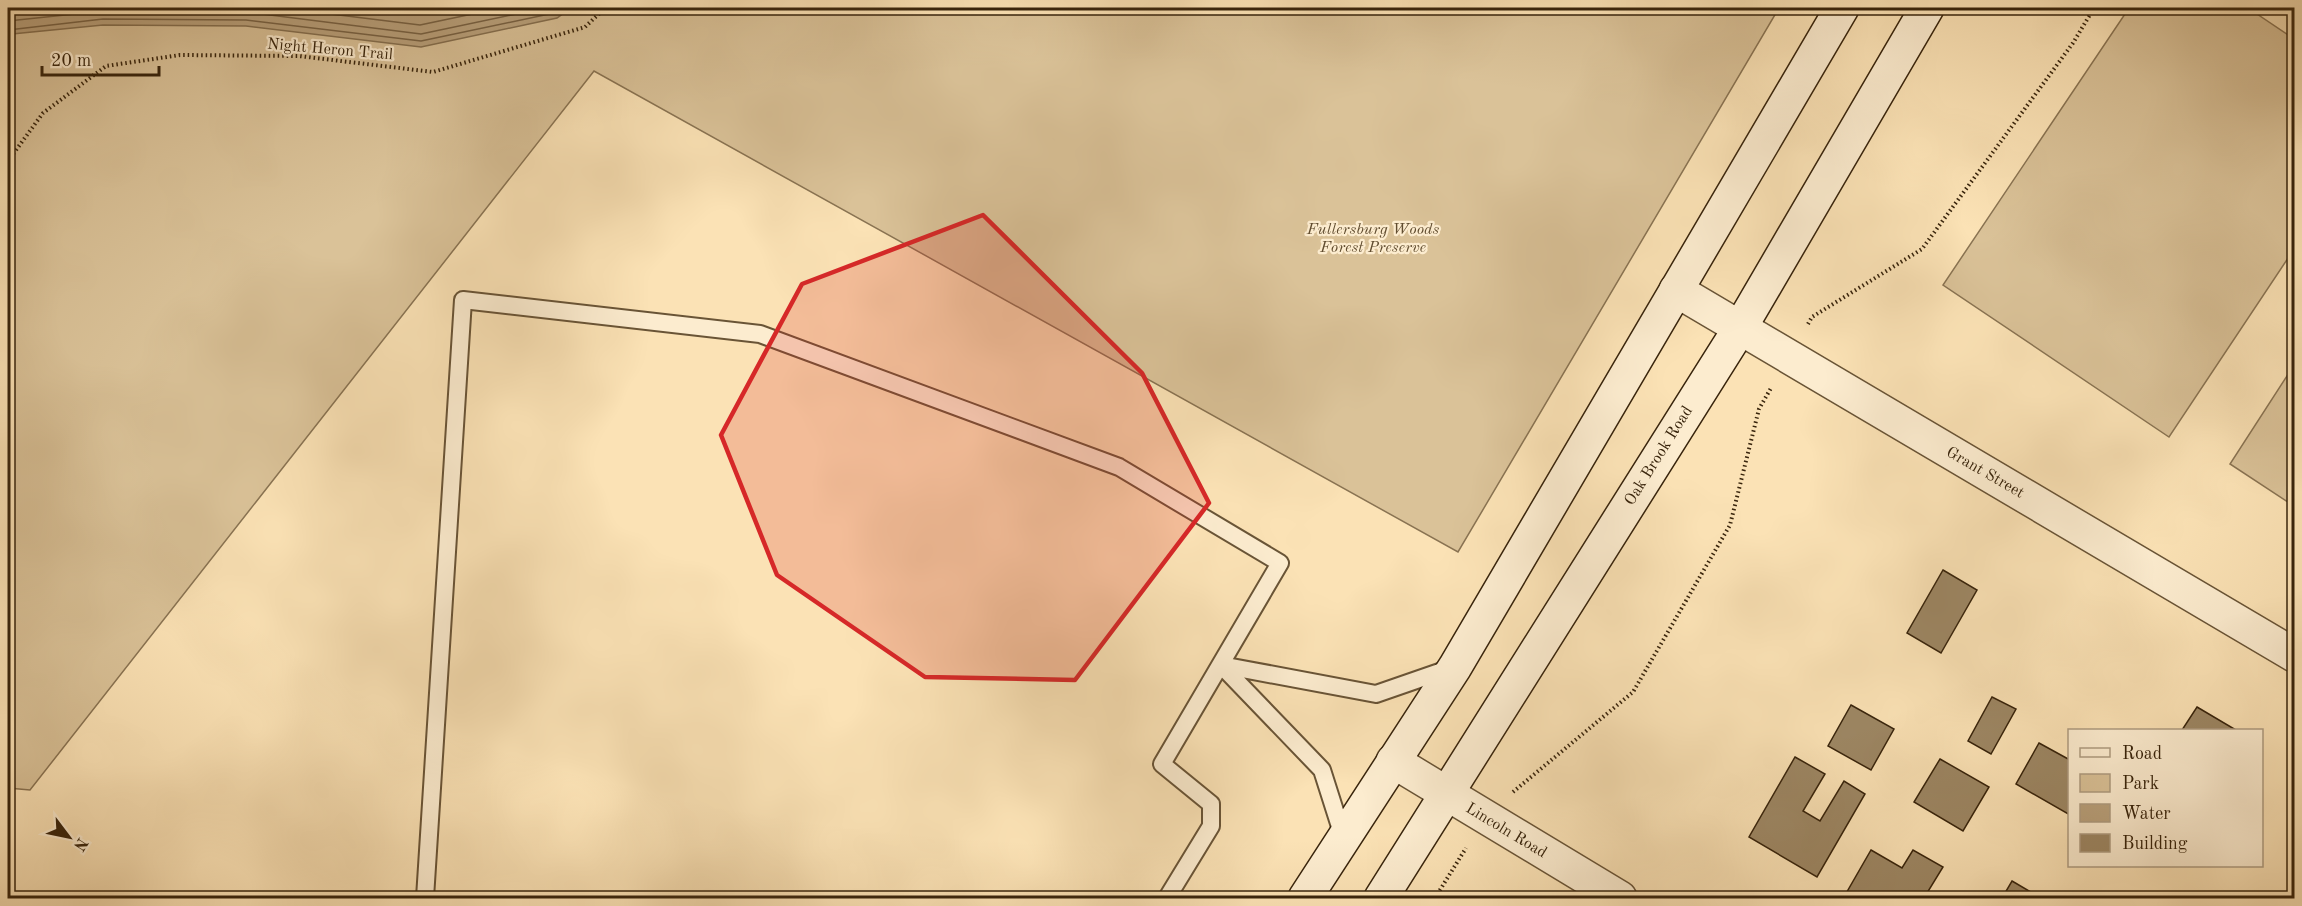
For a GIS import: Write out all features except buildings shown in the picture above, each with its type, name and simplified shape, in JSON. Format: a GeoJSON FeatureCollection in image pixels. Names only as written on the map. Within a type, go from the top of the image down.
{"type":"FeatureCollection","features":[{"type":"Feature","properties":{"kind":"main road"},"geometry":{"type":"LineString","coordinates":[[1305,898],[1343,836],[1455,667],[1842,8]]}},
{"type":"Feature","properties":{"kind":"main road","name":"Oak Brook Road"},"geometry":{"type":"LineString","coordinates":[[1381,898],[1740,328],[1927,8]]}},
{"type":"Feature","properties":{"kind":"main road","name":"Grant Street"},"geometry":{"type":"LineString","coordinates":[[1676,290],[2295,655]]}},
{"type":"Feature","properties":{"kind":"main road","name":"Lincoln Road"},"geometry":{"type":"LineString","coordinates":[[1393,761],[1487,820],[1620,898]]}},
{"type":"Feature","properties":{"kind":"lane"},"geometry":{"type":"LineString","coordinates":[[425,898],[463,300],[760,334],[1119,467],[1280,563],[1162,764],[1211,804],[1211,826],[1167,898]]}},
{"type":"Feature","properties":{"kind":"lane"},"geometry":{"type":"LineString","coordinates":[[1221,665],[1376,694],[1455,667]]}},
{"type":"Feature","properties":{"kind":"lane"},"geometry":{"type":"LineString","coordinates":[[1221,665],[1322,770],[1343,836]]}},
{"type":"Feature","properties":{"kind":"path","name":"Night Heron Trail"},"geometry":{"type":"LineString","coordinates":[[8,161],[43,113],[106,66],[180,55],[299,56],[433,72],[585,27],[605,8]]}},
{"type":"Feature","properties":{"kind":"path"},"geometry":{"type":"LineString","coordinates":[[1435,898],[1453,867],[1487,820],[1521,783],[1633,692],[1730,525],[1759,409],[1812,317],[1922,249],[2073,43],[2094,8]]}},
{"type":"Feature","properties":{"kind":"highlighted area"},"geometry":{"type":"Polygon","coordinates":[[[983,215],[1142,373],[1209,503],[1075,680],[925,677],[777,575],[721,435],[802,284],[983,215]]]}},
{"type":"Feature","properties":{"kind":"green space","name":"Fullersburg Woods Forest Preserve"},"geometry":{"type":"Polygon","coordinates":[[[8,8],[1779,8],[1458,552],[594,71],[30,790],[8,788],[8,8]]]}},
{"type":"Feature","properties":{"kind":"green space"},"geometry":{"type":"Polygon","coordinates":[[[2129,8],[2248,8],[2294,39],[2294,249],[2169,437],[1943,285],[2129,8]]]}},
{"type":"Feature","properties":{"kind":"green space"},"geometry":{"type":"Polygon","coordinates":[[[2294,365],[2294,506],[2230,464],[2294,365]]]}},
{"type":"Feature","properties":{"kind":"water"},"geometry":{"type":"Polygon","coordinates":[[[8,8],[571,8],[557,18],[421,47],[246,26],[103,25],[12,34],[8,39],[8,8]]]}}]}
